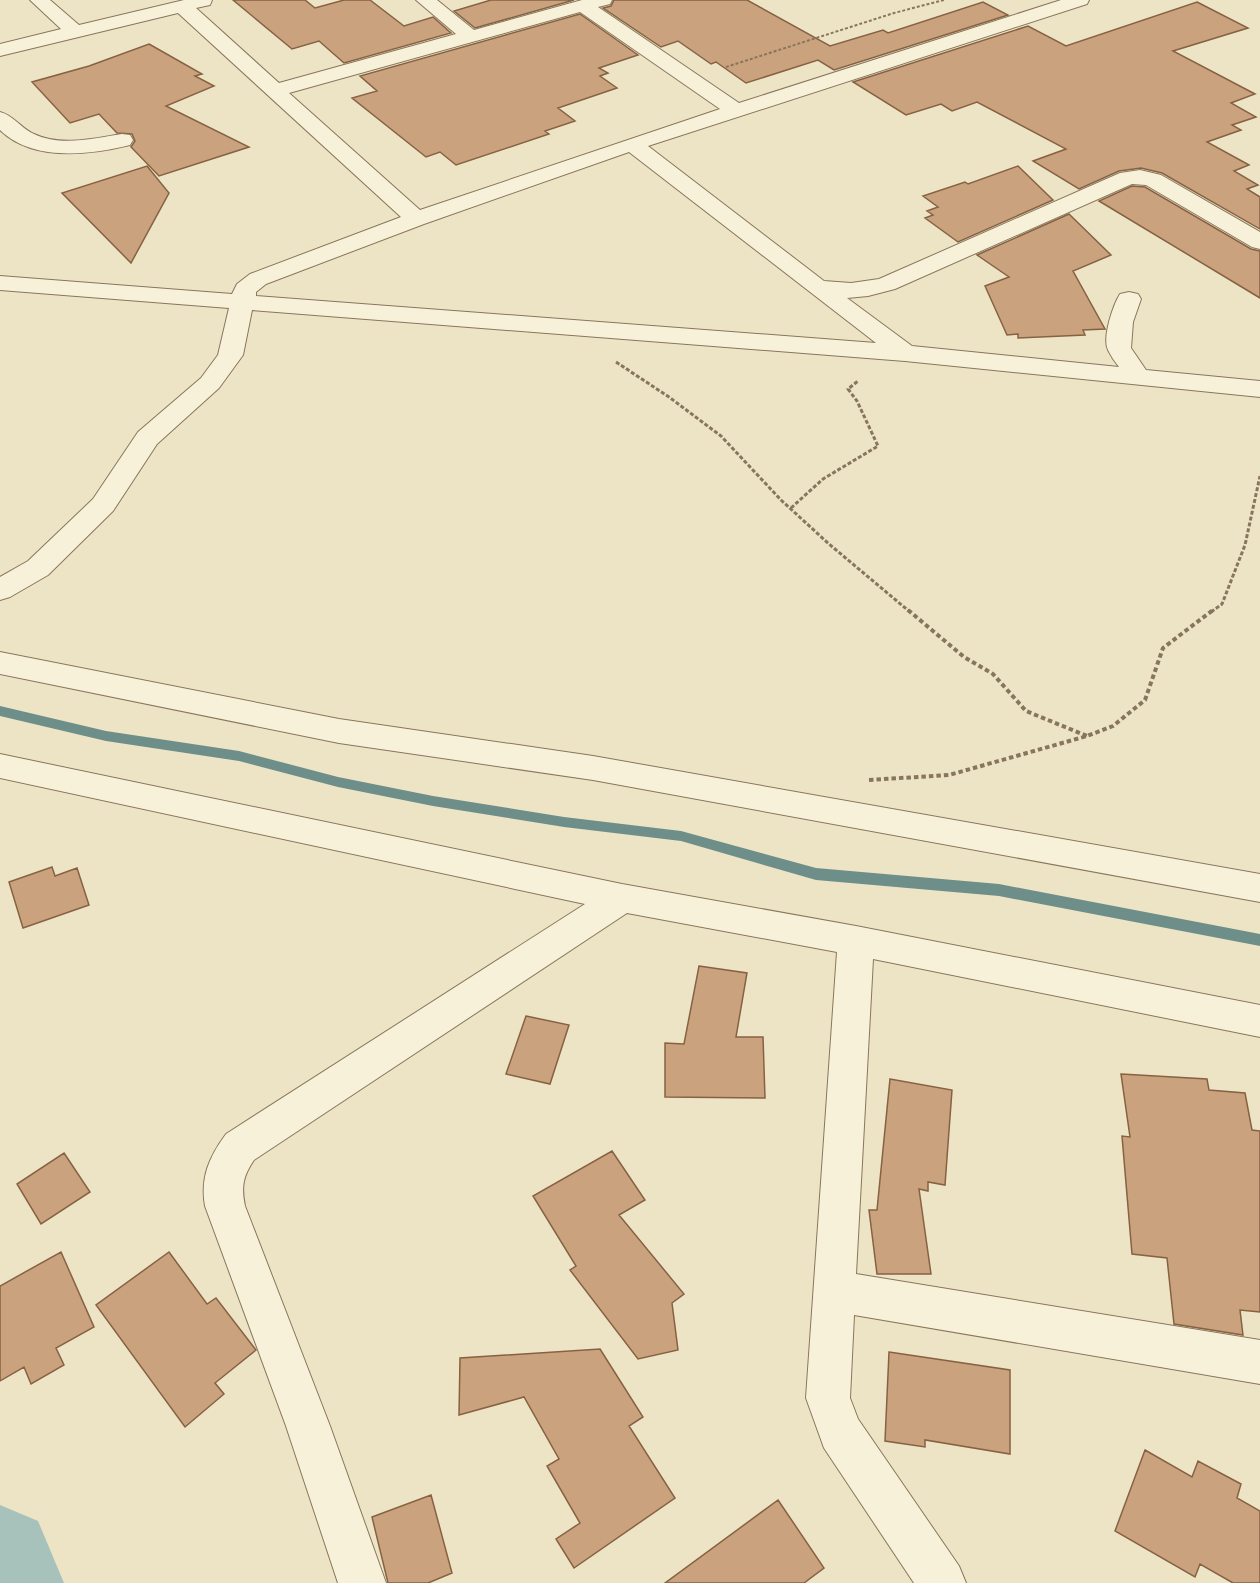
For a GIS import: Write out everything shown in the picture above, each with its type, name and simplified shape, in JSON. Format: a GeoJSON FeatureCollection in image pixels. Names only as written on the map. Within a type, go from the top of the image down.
{"type":"FeatureCollection","features":[{"type":"Feature","properties":{"kind":"street"},"geometry":{"type":"LineString","coordinates":[[39,0],[74,31]]}},
{"type":"Feature","properties":{"kind":"street"},"geometry":{"type":"LineString","coordinates":[[0,50],[207,0]]}},
{"type":"Feature","properties":{"kind":"street"},"geometry":{"type":"LineString","coordinates":[[425,0],[470,35]]}},
{"type":"Feature","properties":{"kind":"street"},"geometry":{"type":"LineString","coordinates":[[0,590],[38,568],[103,505],[147,438],[210,383],[230,355],[245,289],[258,279],[416,219],[632,144],[1080,0]]}},
{"type":"Feature","properties":{"kind":"street"},"geometry":{"type":"LineString","coordinates":[[277,90],[593,3],[691,79],[737,111]]}},
{"type":"Feature","properties":{"kind":"street"},"geometry":{"type":"LineString","coordinates":[[182,6],[277,90],[416,219]]}},
{"type":"Feature","properties":{"kind":"street"},"geometry":{"type":"LineString","coordinates":[[0,118],[21,137],[53,147],[78,147],[122,140]]}},
{"type":"Feature","properties":{"kind":"street"},"geometry":{"type":"LineString","coordinates":[[632,144],[905,353]]}},
{"type":"Feature","properties":{"kind":"street"},"geometry":{"type":"LineString","coordinates":[[816,286],[840,292],[864,291],[886,284],[1128,178],[1140,177],[1153,180],[1260,242]]}},
{"type":"Feature","properties":{"kind":"street"},"geometry":{"type":"LineString","coordinates":[[0,283],[905,353],[1260,389]]}},
{"type":"Feature","properties":{"kind":"street"},"geometry":{"type":"LineString","coordinates":[[1129,299],[1121,322],[1119,348],[1137,376]]}},
{"type":"Feature","properties":{"kind":"street"},"geometry":{"type":"LineString","coordinates":[[0,663],[339,731],[593,768],[1260,888]]}},
{"type":"Feature","properties":{"kind":"street"},"geometry":{"type":"LineString","coordinates":[[0,766],[622,898],[856,941],[1260,1021]]}},
{"type":"Feature","properties":{"kind":"street"},"geometry":{"type":"LineString","coordinates":[[362,1583],[308,1426],[225,1206],[221,1185],[226,1165],[240,1147],[622,898]]}},
{"type":"Feature","properties":{"kind":"street"},"geometry":{"type":"LineString","coordinates":[[856,941],[828,1398],[840,1432],[942,1583]]}},
{"type":"Feature","properties":{"kind":"street"},"geometry":{"type":"LineString","coordinates":[[834,1291],[1260,1362]]}},
{"type":"Feature","properties":{"kind":"path"},"geometry":{"type":"LineString","coordinates":[[691,79],[894,13],[944,0]]}},
{"type":"Feature","properties":{"kind":"path"},"geometry":{"type":"LineString","coordinates":[[588,329],[612,359],[669,397],[721,436],[829,544],[964,657],[993,674],[1026,711],[1088,736]]}},
{"type":"Feature","properties":{"kind":"path"},"geometry":{"type":"LineString","coordinates":[[791,508],[823,479],[878,446],[857,401],[848,389],[867,372],[905,353]]}},
{"type":"Feature","properties":{"kind":"path"},"geometry":{"type":"LineString","coordinates":[[867,781],[889,777],[949,775],[1088,736],[1113,726],[1145,699],[1163,648],[1222,604],[1245,545],[1260,476]]}},
{"type":"Feature","properties":{"kind":"building"},"geometry":{"type":"Polygon","coordinates":[[[233,0],[305,0],[315,8],[344,0],[370,0],[404,26],[433,17],[451,33],[344,63],[319,41],[292,49],[233,0]]]}},
{"type":"Feature","properties":{"kind":"building"},"geometry":{"type":"Polygon","coordinates":[[[491,0],[574,0],[475,28],[454,11],[491,0]]]}},
{"type":"Feature","properties":{"kind":"building"},"geometry":{"type":"Polygon","coordinates":[[[614,0],[747,0],[830,46],[883,30],[888,33],[983,2],[1008,15],[834,70],[818,60],[746,83],[716,62],[711,64],[678,41],[661,47],[603,8],[611,6],[614,0]]]}},
{"type":"Feature","properties":{"kind":"building"},"geometry":{"type":"Polygon","coordinates":[[[1197,2],[1248,28],[1173,51],[1255,94],[1231,103],[1256,117],[1232,125],[1241,130],[1207,142],[1249,165],[1234,171],[1258,185],[1247,189],[1260,197],[1260,229],[1162,173],[1141,168],[1119,171],[1079,189],[1033,161],[1066,149],[977,102],[952,111],[941,104],[906,115],[853,82],[1028,26],[1066,46],[1197,2]]]}},
{"type":"Feature","properties":{"kind":"building"},"geometry":{"type":"Polygon","coordinates":[[[580,14],[638,55],[599,68],[608,73],[600,76],[617,88],[558,108],[575,121],[545,131],[549,134],[456,165],[440,152],[426,157],[352,98],[377,91],[360,76],[580,14]]]}},
{"type":"Feature","properties":{"kind":"building"},"geometry":{"type":"Polygon","coordinates":[[[149,44],[202,74],[195,76],[214,86],[166,106],[249,147],[159,176],[131,147],[135,141],[132,134],[117,133],[99,114],[70,123],[32,82],[89,66],[149,44]]]}},
{"type":"Feature","properties":{"kind":"building"},"geometry":{"type":"Polygon","coordinates":[[[147,166],[169,193],[131,263],[62,193],[147,166]]]}},
{"type":"Feature","properties":{"kind":"building"},"geometry":{"type":"Polygon","coordinates":[[[1018,166],[1053,200],[958,242],[925,218],[933,215],[927,211],[938,207],[923,196],[965,182],[968,184],[1018,166]]]}},
{"type":"Feature","properties":{"kind":"building"},"geometry":{"type":"Polygon","coordinates":[[[1132,186],[1145,187],[1251,249],[1260,251],[1260,298],[1099,201],[1132,186]]]}},
{"type":"Feature","properties":{"kind":"building"},"geometry":{"type":"Polygon","coordinates":[[[1069,214],[1111,255],[1073,271],[1105,329],[1083,330],[1085,335],[1018,338],[1018,334],[1007,335],[985,286],[1009,277],[977,255],[1069,214]]]}},
{"type":"Feature","properties":{"kind":"building"},"geometry":{"type":"Polygon","coordinates":[[[52,867],[55,876],[77,868],[89,905],[23,928],[9,882],[52,867]]]}},
{"type":"Feature","properties":{"kind":"building"},"geometry":{"type":"Polygon","coordinates":[[[699,966],[747,973],[736,1037],[763,1037],[765,1098],[665,1097],[665,1043],[684,1044],[699,966]]]}},
{"type":"Feature","properties":{"kind":"building"},"geometry":{"type":"Polygon","coordinates":[[[526,1016],[569,1025],[550,1084],[506,1074],[526,1016]]]}},
{"type":"Feature","properties":{"kind":"building"},"geometry":{"type":"Polygon","coordinates":[[[1121,1074],[1207,1079],[1209,1090],[1245,1093],[1252,1130],[1260,1131],[1260,1312],[1240,1310],[1243,1335],[1174,1324],[1167,1258],[1132,1254],[1122,1136],[1130,1137],[1121,1074]]]}},
{"type":"Feature","properties":{"kind":"building"},"geometry":{"type":"Polygon","coordinates":[[[890,1079],[952,1090],[945,1185],[928,1182],[928,1191],[919,1189],[931,1274],[877,1274],[869,1210],[877,1210],[890,1079]]]}},
{"type":"Feature","properties":{"kind":"building"},"geometry":{"type":"Polygon","coordinates":[[[612,1151],[645,1200],[619,1215],[684,1294],[672,1303],[678,1350],[638,1359],[570,1270],[576,1266],[533,1196],[612,1151]]]}},
{"type":"Feature","properties":{"kind":"building"},"geometry":{"type":"Polygon","coordinates":[[[64,1153],[90,1192],[41,1224],[17,1184],[64,1153]]]}},
{"type":"Feature","properties":{"kind":"building"},"geometry":{"type":"Polygon","coordinates":[[[61,1252],[94,1327],[56,1348],[64,1365],[31,1384],[24,1367],[0,1381],[0,1286],[61,1252]]]}},
{"type":"Feature","properties":{"kind":"building"},"geometry":{"type":"Polygon","coordinates":[[[169,1252],[207,1304],[216,1298],[256,1350],[215,1383],[224,1394],[185,1427],[96,1305],[169,1252]]]}},
{"type":"Feature","properties":{"kind":"building"},"geometry":{"type":"Polygon","coordinates":[[[600,1349],[643,1417],[629,1426],[675,1498],[574,1568],[556,1539],[580,1523],[547,1466],[559,1459],[524,1397],[459,1415],[460,1358],[600,1349]]]}},
{"type":"Feature","properties":{"kind":"building"},"geometry":{"type":"Polygon","coordinates":[[[889,1352],[1010,1370],[1010,1454],[925,1440],[925,1447],[885,1441],[889,1352]]]}},
{"type":"Feature","properties":{"kind":"building"},"geometry":{"type":"Polygon","coordinates":[[[1145,1450],[1192,1477],[1198,1461],[1241,1484],[1237,1498],[1260,1511],[1260,1583],[1233,1583],[1200,1564],[1195,1577],[1115,1531],[1145,1450]]]}},
{"type":"Feature","properties":{"kind":"building"},"geometry":{"type":"Polygon","coordinates":[[[431,1495],[452,1573],[428,1583],[388,1583],[372,1517],[431,1495]]]}},
{"type":"Feature","properties":{"kind":"building"},"geometry":{"type":"Polygon","coordinates":[[[778,1500],[824,1568],[804,1583],[665,1583],[778,1500]]]}},
{"type":"Feature","properties":{"kind":"waterway"},"geometry":{"type":"LineString","coordinates":[[0,711],[106,736],[239,756],[338,782],[433,801],[564,822],[681,836],[816,874],[999,890],[1260,940]]}},
{"type":"Feature","properties":{"kind":"waterway"},"geometry":{"type":"LineString","coordinates":[[0,1559],[9,1583]]}}]}
